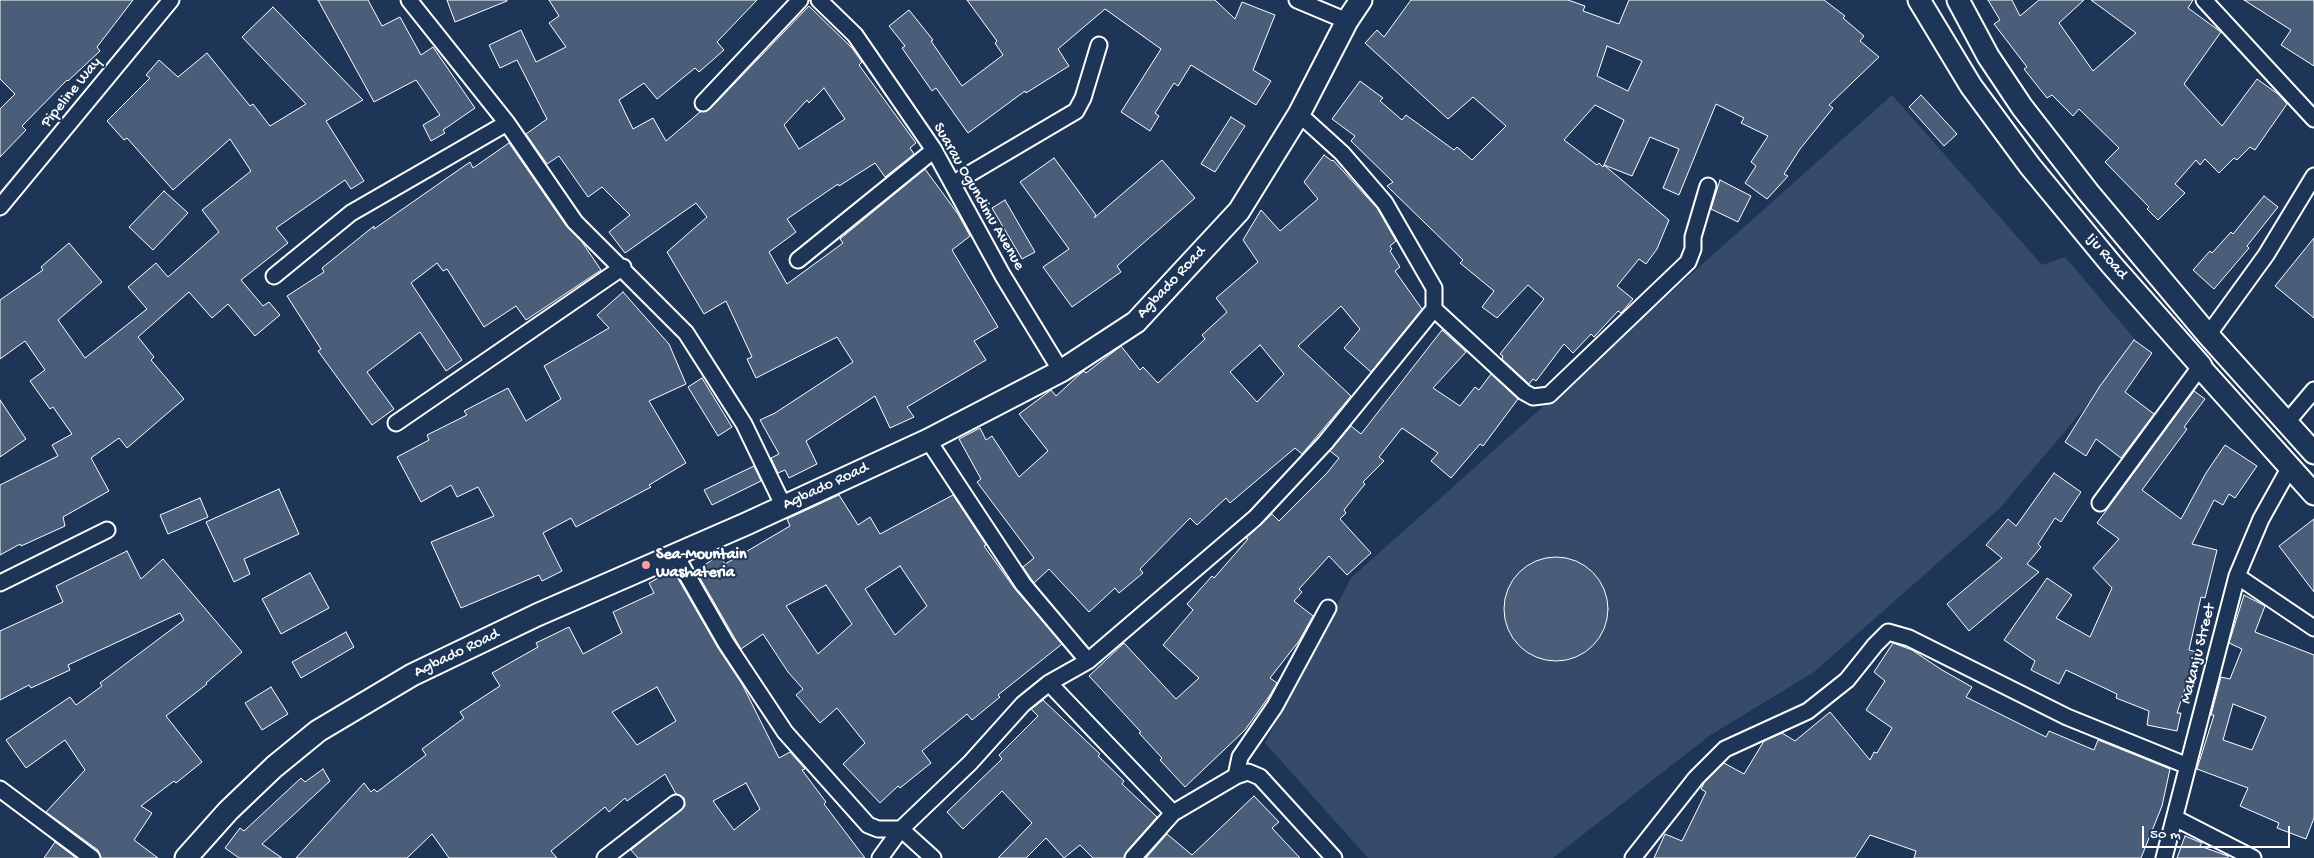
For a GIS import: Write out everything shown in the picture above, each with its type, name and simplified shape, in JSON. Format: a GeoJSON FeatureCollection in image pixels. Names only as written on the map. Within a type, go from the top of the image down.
{"type":"FeatureCollection","features":[{"type":"Feature","properties":{"kind":"main road","name":"Agbado Road"},"geometry":{"type":"LineString","coordinates":[[188,857],[228,811],[274,767],[318,732],[412,675],[537,615],[784,507],[928,440],[1061,371],[1136,322],[1239,211],[1298,114],[1347,22],[1361,0]]}},
{"type":"Feature","properties":{"kind":"main road","name":"Iju Road"},"geometry":{"type":"LineString","coordinates":[[1919,0],[1971,86],[2030,166],[2200,367],[2314,494]]}},
{"type":"Feature","properties":{"kind":"main road","name":"Iju Road"},"geometry":{"type":"LineString","coordinates":[[1958,0],[1988,56],[2022,107],[2088,192],[2208,334],[2314,453]]}},
{"type":"Feature","properties":{"kind":"street","name":"Pipeline Way"},"geometry":{"type":"LineString","coordinates":[[0,207],[171,0]]}},
{"type":"Feature","properties":{"kind":"street"},"geometry":{"type":"LineString","coordinates":[[408,0],[507,123],[576,222],[686,333],[744,424],[784,507]]}},
{"type":"Feature","properties":{"kind":"street"},"geometry":{"type":"LineString","coordinates":[[703,103],[800,0]]}},
{"type":"Feature","properties":{"kind":"street","name":"Suarau Ogundimu Avenue"},"geometry":{"type":"LineString","coordinates":[[819,0],[855,35],[934,150],[954,183],[1003,276],[1061,371]]}},
{"type":"Feature","properties":{"kind":"street"},"geometry":{"type":"LineString","coordinates":[[1297,0],[1347,22]]}},
{"type":"Feature","properties":{"kind":"street"},"geometry":{"type":"LineString","coordinates":[[2204,0],[2314,118]]}},
{"type":"Feature","properties":{"kind":"street"},"geometry":{"type":"LineString","coordinates":[[954,183],[1076,111],[1083,98],[1100,45]]}},
{"type":"Feature","properties":{"kind":"street"},"geometry":{"type":"LineString","coordinates":[[880,858],[901,829],[970,763],[1023,704],[1049,683],[1088,661],[1256,518],[1325,443],[1434,309],[1434,288],[1385,204],[1342,153],[1298,114]]}},
{"type":"Feature","properties":{"kind":"street"},"geometry":{"type":"LineString","coordinates":[[274,276],[351,213],[507,123]]}},
{"type":"Feature","properties":{"kind":"street"},"geometry":{"type":"LineString","coordinates":[[798,260],[934,150]]}},
{"type":"Feature","properties":{"kind":"street"},"geometry":{"type":"LineString","coordinates":[[2208,334],[2266,255],[2314,176]]}},
{"type":"Feature","properties":{"kind":"street"},"geometry":{"type":"LineString","coordinates":[[1434,309],[1524,392],[1533,397],[1549,396],[1688,262],[1693,249],[1693,237],[1698,214],[1708,186]]}},
{"type":"Feature","properties":{"kind":"street"},"geometry":{"type":"LineString","coordinates":[[396,423],[622,267]]}},
{"type":"Feature","properties":{"kind":"street"},"geometry":{"type":"LineString","coordinates":[[2100,503],[2200,367]]}},
{"type":"Feature","properties":{"kind":"street"},"geometry":{"type":"LineString","coordinates":[[2287,422],[2314,390]]}},
{"type":"Feature","properties":{"kind":"street"},"geometry":{"type":"LineString","coordinates":[[928,440],[1023,584],[1088,661]]}},
{"type":"Feature","properties":{"kind":"street","name":"Makanju Street"},"geometry":{"type":"LineString","coordinates":[[2164,858],[2237,576],[2261,519],[2290,467]]}},
{"type":"Feature","properties":{"kind":"street"},"geometry":{"type":"LineString","coordinates":[[0,583],[107,530]]}},
{"type":"Feature","properties":{"kind":"street"},"geometry":{"type":"LineString","coordinates":[[675,554],[726,643],[785,732],[868,825],[878,829],[901,829],[933,858]]}},
{"type":"Feature","properties":{"kind":"street"},"geometry":{"type":"LineString","coordinates":[[2237,576],[2314,628]]}},
{"type":"Feature","properties":{"kind":"street"},"geometry":{"type":"LineString","coordinates":[[1236,776],[1240,757],[1275,706],[1328,608]]}},
{"type":"Feature","properties":{"kind":"street"},"geometry":{"type":"LineString","coordinates":[[1633,858],[1696,778],[1725,749],[1808,711],[1847,680],[1875,644],[1888,632],[1909,638],[2067,717],[2188,766]]}},
{"type":"Feature","properties":{"kind":"street"},"geometry":{"type":"LineString","coordinates":[[1049,683],[1173,813]]}},
{"type":"Feature","properties":{"kind":"street"},"geometry":{"type":"LineString","coordinates":[[1133,858],[1173,813],[1236,776],[1248,772],[1260,777],[1334,858]]}},
{"type":"Feature","properties":{"kind":"street"},"geometry":{"type":"LineString","coordinates":[[0,789],[92,858]]}},
{"type":"Feature","properties":{"kind":"street"},"geometry":{"type":"LineString","coordinates":[[605,858],[676,803]]}},
{"type":"Feature","properties":{"kind":"street"},"geometry":{"type":"LineString","coordinates":[[2174,818],[2253,858]]}},
{"type":"Feature","properties":{"kind":"shaded area"},"geometry":{"type":"Polygon","coordinates":[[[1892,95],[2042,265],[2065,257],[2139,344],[2000,508],[1814,672],[1709,736],[1553,858],[1368,858],[1265,743],[1351,578],[1892,95]]]}},
{"type":"Feature","properties":{"kind":"building"},"geometry":{"type":"Polygon","coordinates":[[[0,0],[133,0],[97,47],[100,51],[67,80],[22,126],[26,130],[0,157],[0,109],[15,94],[0,79],[0,0]]]}},
{"type":"Feature","properties":{"kind":"building"},"geometry":{"type":"Polygon","coordinates":[[[318,0],[368,0],[382,26],[400,17],[421,55],[433,47],[475,108],[443,130],[445,133],[431,141],[423,125],[440,115],[416,80],[374,102],[318,0]]]}},
{"type":"Feature","properties":{"kind":"building"},"geometry":{"type":"Polygon","coordinates":[[[447,0],[507,0],[507,1],[455,22],[447,0]]]}},
{"type":"Feature","properties":{"kind":"building"},"geometry":{"type":"Polygon","coordinates":[[[549,0],[757,0],[717,42],[724,50],[699,72],[695,68],[657,99],[644,83],[619,100],[633,129],[653,118],[666,141],[700,112],[710,109],[809,6],[852,48],[862,62],[859,65],[916,143],[910,148],[914,154],[885,177],[875,163],[839,186],[838,184],[787,219],[796,232],[769,252],[787,284],[843,243],[840,239],[925,169],[958,214],[970,236],[952,250],[998,327],[974,341],[986,360],[907,407],[914,417],[890,428],[875,396],[806,441],[817,464],[789,478],[785,470],[778,473],[771,458],[779,454],[760,420],[775,413],[853,362],[837,337],[756,378],[747,359],[752,357],[726,301],[704,314],[667,252],[707,217],[696,203],[625,253],[609,232],[630,215],[602,187],[588,197],[559,156],[547,164],[526,134],[547,119],[517,60],[500,68],[489,45],[521,30],[536,62],[566,47],[549,23],[559,16],[549,0]],[[824,88],[809,103],[807,100],[784,125],[799,149],[845,119],[824,88]]]}},
{"type":"Feature","properties":{"kind":"building"},"geometry":{"type":"Polygon","coordinates":[[[967,0],[1215,0],[1235,19],[1242,2],[1275,15],[1253,70],[1271,81],[1256,105],[1191,65],[1178,86],[1174,83],[1155,113],[1159,116],[1150,131],[1121,112],[1161,49],[1105,9],[1058,49],[1069,66],[1026,93],[1025,91],[968,133],[936,88],[932,91],[902,48],[905,46],[889,26],[909,10],[933,40],[931,41],[962,86],[1003,55],[995,43],[997,41],[967,0]]]}},
{"type":"Feature","properties":{"kind":"building"},"geometry":{"type":"Polygon","coordinates":[[[1411,0],[1568,0],[1585,6],[1583,11],[1619,24],[1629,0],[1824,0],[1845,16],[1843,18],[1864,36],[1860,41],[1879,57],[1829,105],[1833,108],[1800,149],[1784,174],[1788,176],[1767,199],[1745,183],[1756,166],[1751,162],[1768,136],[1741,123],[1744,118],[1716,104],[1679,195],[1663,188],[1679,149],[1650,137],[1632,176],[1604,165],[1669,220],[1657,249],[1646,264],[1639,259],[1617,286],[1633,299],[1623,311],[1621,313],[1618,311],[1594,337],[1591,334],[1573,353],[1564,344],[1536,381],[1533,379],[1529,384],[1502,359],[1503,356],[1500,354],[1544,299],[1528,285],[1497,318],[1482,307],[1494,291],[1460,263],[1463,260],[1387,186],[1393,182],[1351,141],[1355,136],[1332,119],[1360,81],[1383,98],[1380,101],[1402,120],[1406,115],[1454,150],[1457,147],[1472,160],[1506,126],[1473,97],[1448,119],[1365,43],[1377,30],[1384,37],[1411,0]],[[1607,46],[1597,76],[1628,91],[1642,61],[1607,46]],[[1595,105],[1564,140],[1597,165],[1599,163],[1603,167],[1624,120],[1595,105]]]}},
{"type":"Feature","properties":{"kind":"building"},"geometry":{"type":"Polygon","coordinates":[[[1988,0],[2012,0],[2020,16],[2039,0],[2084,0],[2059,23],[2093,71],[2136,33],[2091,0],[2193,0],[2188,8],[2221,32],[2184,84],[2222,126],[2257,79],[2278,94],[2287,104],[2255,150],[2250,147],[2237,160],[2234,158],[2219,173],[2205,159],[2200,165],[2196,160],[2175,184],[2185,193],[2158,220],[2147,209],[2149,207],[2105,162],[2119,148],[2079,109],[2073,116],[2052,95],[2047,98],[2024,69],[2027,67],[1994,24],[2000,20],[1988,0]]]}},
{"type":"Feature","properties":{"kind":"building"},"geometry":{"type":"Polygon","coordinates":[[[2244,0],[2314,0],[2314,66],[2281,45],[2291,30],[2244,0]]]}},
{"type":"Feature","properties":{"kind":"building"},"geometry":{"type":"Polygon","coordinates":[[[273,7],[363,100],[326,121],[364,181],[351,189],[345,180],[276,228],[288,243],[241,280],[263,306],[269,302],[280,315],[255,336],[228,304],[212,318],[189,292],[138,337],[154,357],[151,360],[184,399],[127,448],[119,438],[91,458],[109,491],[63,517],[65,526],[21,546],[20,544],[0,555],[0,485],[58,456],[52,445],[72,434],[53,407],[50,409],[30,381],[45,370],[25,341],[0,359],[0,300],[43,270],[41,267],[69,243],[102,282],[58,320],[85,358],[147,309],[128,287],[156,263],[168,277],[219,232],[202,210],[251,171],[230,139],[173,190],[127,138],[124,140],[107,121],[150,78],[146,75],[159,60],[178,77],[207,53],[250,106],[253,104],[270,126],[306,104],[242,37],[273,7]]]}},
{"type":"Feature","properties":{"kind":"building"},"geometry":{"type":"Polygon","coordinates":[[[1921,95],[1957,134],[1944,146],[1909,107],[1921,95]]]}},
{"type":"Feature","properties":{"kind":"building"},"geometry":{"type":"Polygon","coordinates":[[[1231,117],[1245,126],[1215,172],[1201,164],[1231,117]]]}},
{"type":"Feature","properties":{"kind":"building"},"geometry":{"type":"Polygon","coordinates":[[[509,143],[567,227],[582,242],[601,270],[526,320],[516,306],[484,327],[447,269],[443,271],[437,263],[411,283],[462,360],[446,371],[420,332],[367,372],[394,409],[372,425],[318,351],[321,349],[287,296],[324,272],[322,268],[374,226],[374,229],[470,162],[473,168],[509,143]]]}},
{"type":"Feature","properties":{"kind":"building"},"geometry":{"type":"Polygon","coordinates":[[[1324,155],[1333,160],[1377,208],[1396,241],[1390,246],[1392,249],[1390,251],[1400,267],[1395,271],[1422,309],[1371,372],[1344,348],[1360,329],[1341,306],[1298,346],[1351,396],[1302,454],[1295,448],[1230,503],[1226,498],[1197,525],[1190,518],[1140,569],[1143,573],[1119,593],[1115,588],[1089,612],[1049,569],[1034,583],[1023,567],[1034,558],[977,482],[981,479],[959,439],[980,428],[986,440],[992,436],[1019,477],[1048,451],[1019,414],[1051,390],[1056,396],[1080,374],[1084,371],[1086,373],[1121,346],[1140,370],[1143,367],[1158,383],[1205,339],[1202,335],[1227,312],[1216,298],[1258,262],[1243,240],[1261,210],[1280,231],[1318,199],[1304,182],[1324,155]],[[1260,345],[1230,372],[1257,402],[1284,374],[1260,345]]]}},
{"type":"Feature","properties":{"kind":"building"},"geometry":{"type":"Polygon","coordinates":[[[1054,158],[1096,215],[1094,218],[1162,160],[1195,198],[1117,266],[1121,272],[1072,307],[1043,267],[1069,249],[1020,182],[1054,158]]]}},
{"type":"Feature","properties":{"kind":"building"},"geometry":{"type":"Polygon","coordinates":[[[1720,180],[1751,196],[1738,222],[1711,209],[1720,180]]]}},
{"type":"Feature","properties":{"kind":"building"},"geometry":{"type":"Polygon","coordinates":[[[164,191],[188,213],[153,250],[129,227],[164,191]]]}},
{"type":"Feature","properties":{"kind":"building"},"geometry":{"type":"Polygon","coordinates":[[[2264,196],[2278,207],[2247,246],[2249,248],[2214,289],[2193,270],[2231,232],[2233,234],[2264,196]]]}},
{"type":"Feature","properties":{"kind":"building"},"geometry":{"type":"Polygon","coordinates":[[[1005,200],[1035,252],[1022,259],[992,208],[1005,200]]]}},
{"type":"Feature","properties":{"kind":"building"},"geometry":{"type":"Polygon","coordinates":[[[2314,238],[2314,318],[2275,286],[2314,238]]]}},
{"type":"Feature","properties":{"kind":"building"},"geometry":{"type":"Polygon","coordinates":[[[623,292],[669,344],[686,384],[649,401],[686,463],[649,485],[651,487],[576,527],[571,518],[543,533],[562,571],[542,581],[539,575],[461,608],[431,542],[494,516],[478,487],[457,497],[451,485],[421,502],[397,457],[429,440],[427,435],[467,415],[464,411],[508,388],[526,421],[561,399],[544,366],[609,328],[597,315],[623,292]]]}},
{"type":"Feature","properties":{"kind":"building"},"geometry":{"type":"Polygon","coordinates":[[[1442,330],[1466,352],[1433,388],[1460,406],[1475,387],[1479,390],[1491,374],[1518,399],[1483,446],[1480,444],[1451,478],[1431,461],[1438,453],[1402,428],[1379,457],[1384,461],[1363,482],[1365,484],[1344,510],[1346,513],[1340,519],[1371,553],[1347,575],[1329,556],[1299,589],[1302,592],[1294,601],[1313,616],[1299,641],[1270,678],[1277,683],[1245,730],[1185,787],[1160,760],[1162,758],[1139,733],[1141,732],[1089,676],[1124,643],[1176,699],[1199,678],[1163,645],[1193,610],[1187,604],[1212,576],[1214,578],[1248,539],[1246,538],[1272,514],[1279,521],[1327,473],[1339,458],[1330,451],[1351,426],[1361,434],[1442,330]]]}},
{"type":"Feature","properties":{"kind":"building"},"geometry":{"type":"Polygon","coordinates":[[[2134,340],[2152,353],[2125,392],[2154,414],[2121,458],[2096,439],[2086,456],[2065,442],[2100,386],[2134,340]]]}},
{"type":"Feature","properties":{"kind":"building"},"geometry":{"type":"Polygon","coordinates":[[[702,378],[732,427],[718,436],[688,387],[702,378]]]}},
{"type":"Feature","properties":{"kind":"building"},"geometry":{"type":"Polygon","coordinates":[[[2194,391],[2205,399],[2184,427],[2187,429],[2142,490],[2181,519],[2206,473],[2225,445],[2257,466],[2235,498],[2229,494],[2223,505],[2214,500],[2192,544],[2217,550],[2205,598],[2201,597],[2189,650],[2197,652],[2177,713],[2181,713],[2177,731],[2147,725],[2149,711],[2116,698],[2117,694],[2066,670],[2059,684],[2031,670],[2035,661],[2004,640],[2047,578],[2072,595],[2056,618],[2090,637],[2112,588],[2093,568],[2119,539],[2097,523],[2194,391]]]}},
{"type":"Feature","properties":{"kind":"building"},"geometry":{"type":"Polygon","coordinates":[[[0,400],[26,439],[0,457],[0,400]]]}},
{"type":"Feature","properties":{"kind":"building"},"geometry":{"type":"Polygon","coordinates":[[[754,466],[761,481],[712,505],[704,490],[754,466]]]}},
{"type":"Feature","properties":{"kind":"building"},"geometry":{"type":"Polygon","coordinates":[[[2054,473],[2081,492],[2061,522],[2055,518],[2038,544],[2041,547],[2027,564],[2039,572],[1969,631],[1947,604],[2002,558],[1986,545],[2008,519],[2016,526],[2054,473]]]}},
{"type":"Feature","properties":{"kind":"building"},"geometry":{"type":"Polygon","coordinates":[[[279,489],[299,534],[244,559],[250,574],[234,582],[206,522],[279,489]]]}},
{"type":"Feature","properties":{"kind":"building"},"geometry":{"type":"Polygon","coordinates":[[[839,495],[858,525],[870,517],[880,534],[953,495],[986,545],[984,546],[1015,589],[1062,644],[998,695],[1000,697],[972,720],[967,714],[922,751],[931,763],[900,788],[898,786],[880,803],[843,764],[865,743],[837,708],[820,723],[796,695],[803,689],[788,672],[763,634],[741,649],[696,571],[719,555],[725,564],[790,526],[787,519],[839,495]],[[900,566],[865,589],[895,635],[927,606],[900,566]],[[826,585],[786,606],[818,654],[852,624],[826,585]]]}},
{"type":"Feature","properties":{"kind":"building"},"geometry":{"type":"Polygon","coordinates":[[[200,498],[208,517],[168,534],[160,515],[200,498]]]}},
{"type":"Feature","properties":{"kind":"building"},"geometry":{"type":"Polygon","coordinates":[[[2314,519],[2314,592],[2279,546],[2314,519]]]}},
{"type":"Feature","properties":{"kind":"building"},"geometry":{"type":"Polygon","coordinates":[[[127,551],[141,579],[163,559],[242,652],[207,684],[166,716],[202,762],[176,783],[174,781],[141,806],[152,813],[134,840],[158,858],[101,858],[98,850],[46,812],[85,770],[65,740],[26,768],[6,740],[70,697],[76,705],[102,686],[100,683],[184,620],[180,613],[68,665],[70,670],[31,688],[29,685],[0,700],[0,631],[63,602],[56,586],[127,551]]]}},
{"type":"Feature","properties":{"kind":"building"},"geometry":{"type":"Polygon","coordinates":[[[1556,557],[1576,561],[1585,565],[1593,572],[1600,580],[1604,589],[1608,609],[1604,629],[1600,638],[1593,646],[1585,653],[1576,657],[1556,661],[1536,657],[1527,653],[1519,646],[1512,638],[1508,629],[1504,609],[1508,589],[1512,580],[1519,572],[1527,565],[1536,561],[1556,557]]]}},
{"type":"Feature","properties":{"kind":"building"},"geometry":{"type":"Polygon","coordinates":[[[673,570],[718,648],[742,684],[779,758],[790,752],[805,769],[802,770],[826,802],[824,804],[865,858],[638,858],[631,850],[685,806],[684,798],[676,794],[665,774],[627,801],[625,798],[609,812],[605,807],[551,851],[557,858],[449,858],[432,834],[407,858],[296,858],[364,783],[371,792],[374,789],[377,792],[426,755],[422,749],[464,718],[460,712],[500,686],[492,673],[538,647],[536,643],[569,627],[583,654],[622,633],[613,612],[654,593],[649,583],[673,570]],[[657,687],[612,712],[637,745],[676,721],[657,687]],[[746,783],[713,801],[734,830],[760,809],[746,783]]]}},
{"type":"Feature","properties":{"kind":"building"},"geometry":{"type":"Polygon","coordinates":[[[310,573],[329,608],[281,634],[262,599],[310,573]]]}},
{"type":"Feature","properties":{"kind":"building"},"geometry":{"type":"Polygon","coordinates":[[[2244,595],[2265,606],[2255,632],[2314,655],[2314,818],[2306,839],[2277,828],[2279,823],[2240,806],[2248,788],[2197,769],[2214,715],[2211,715],[2221,677],[2230,679],[2242,649],[2229,643],[2244,595]],[[2233,704],[2223,740],[2252,750],[2266,717],[2233,704]]]}},
{"type":"Feature","properties":{"kind":"building"},"geometry":{"type":"Polygon","coordinates":[[[346,632],[354,647],[301,678],[292,662],[346,632]]]}},
{"type":"Feature","properties":{"kind":"building"},"geometry":{"type":"Polygon","coordinates":[[[1893,643],[1912,650],[1972,687],[1966,697],[2046,737],[2049,731],[2094,750],[2098,740],[2170,769],[2162,806],[2141,858],[1914,858],[1916,851],[1870,835],[1855,858],[1654,858],[1665,834],[1682,841],[1706,792],[1701,789],[1704,783],[1724,763],[1744,774],[1764,741],[1782,733],[1795,741],[1830,712],[1870,760],[1874,752],[1877,753],[1892,728],[1866,710],[1885,681],[1874,672],[1893,643]]]}},
{"type":"Feature","properties":{"kind":"building"},"geometry":{"type":"Polygon","coordinates":[[[271,687],[288,714],[262,730],[245,703],[271,687]]]}},
{"type":"Feature","properties":{"kind":"building"},"geometry":{"type":"Polygon","coordinates":[[[1043,700],[1100,754],[1098,756],[1124,781],[1122,784],[1157,817],[1126,852],[1124,858],[1093,858],[1080,845],[1064,858],[1046,838],[1026,858],[998,858],[1032,823],[1002,791],[963,829],[947,812],[1002,759],[999,755],[1038,716],[1031,709],[1043,700]]]}},
{"type":"Feature","properties":{"kind":"building"},"geometry":{"type":"Polygon","coordinates":[[[323,769],[330,781],[262,844],[282,858],[239,858],[225,848],[240,828],[244,831],[301,778],[305,782],[323,769]]]}},
{"type":"Feature","properties":{"kind":"building"},"geometry":{"type":"Polygon","coordinates":[[[1254,796],[1279,822],[1272,828],[1300,858],[1146,858],[1167,834],[1192,855],[1254,796]]]}},
{"type":"Feature","properties":{"kind":"building"},"geometry":{"type":"Polygon","coordinates":[[[2185,836],[2202,843],[2200,846],[2228,856],[2228,858],[2177,858],[2185,836]]]}},
{"type":"Feature","properties":{"kind":"building"},"geometry":{"type":"Polygon","coordinates":[[[55,842],[76,858],[44,858],[55,842]]]}},
{"type":"Feature","properties":{"kind":"place","name":"Sea-Mountain Washateria"},"geometry":{"type":"Point","coordinates":[646,565]}}]}
